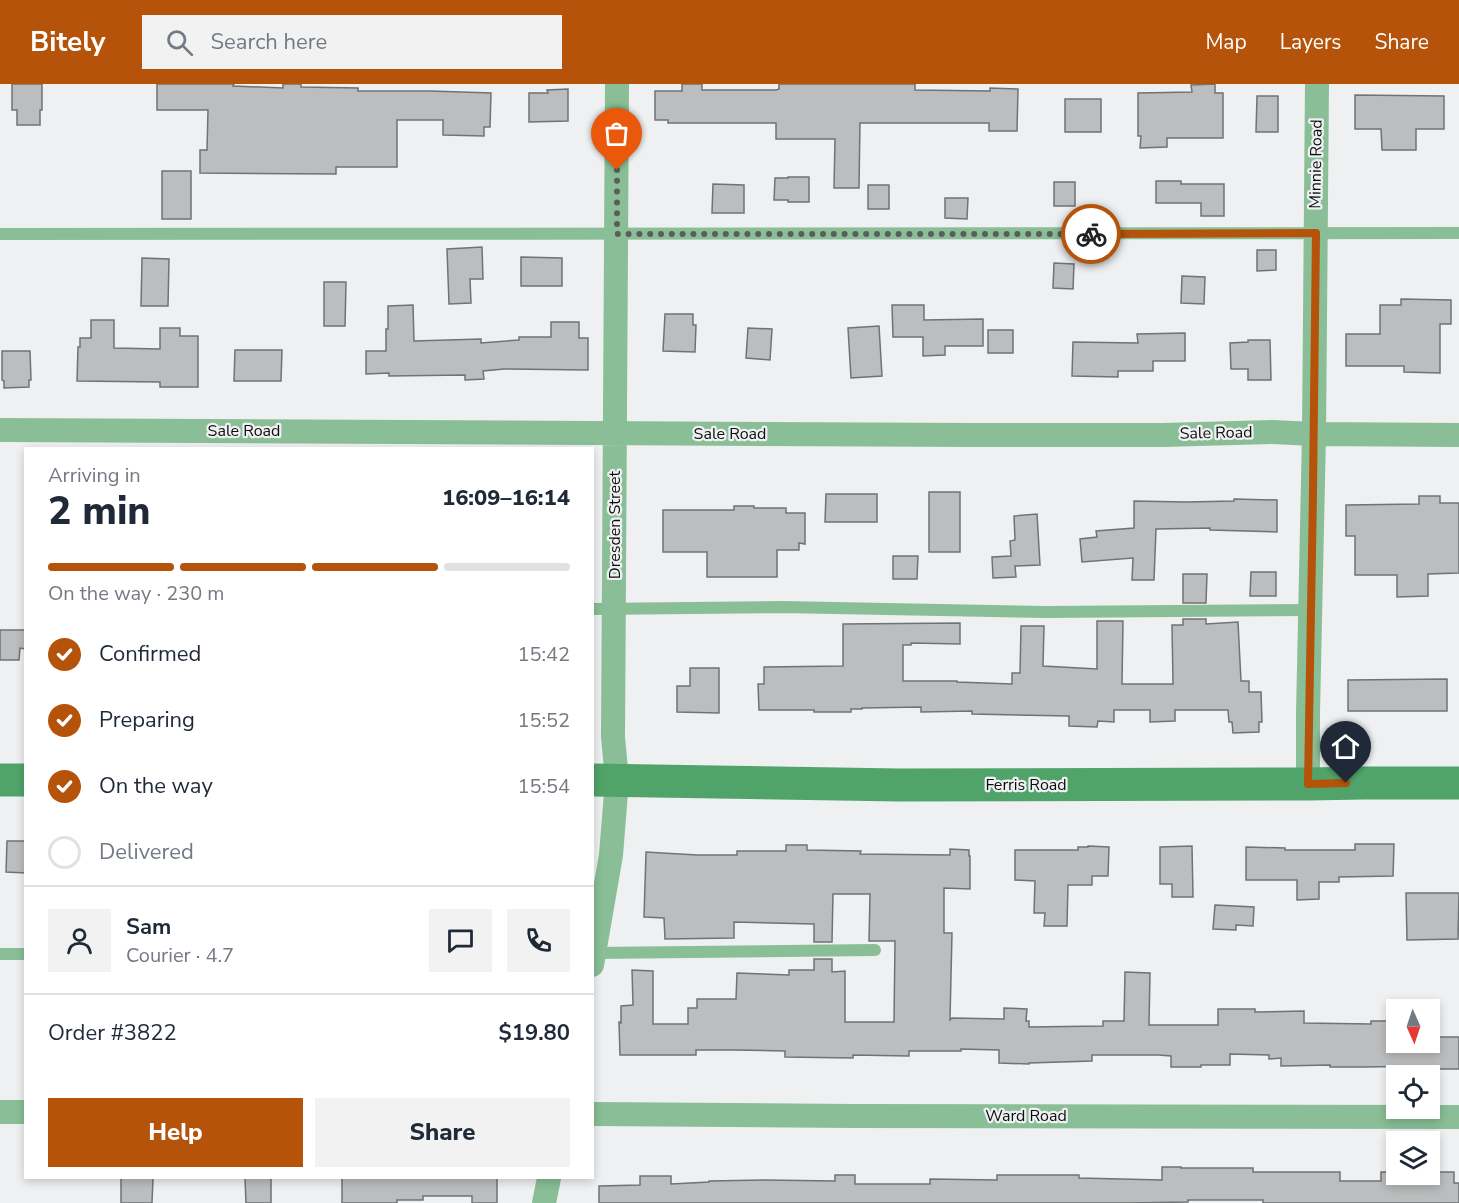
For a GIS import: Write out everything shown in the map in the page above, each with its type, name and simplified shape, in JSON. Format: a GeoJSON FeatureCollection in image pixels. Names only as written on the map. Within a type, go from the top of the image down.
{"type":"FeatureCollection","features":[{"type":"Feature","properties":{"kind":"main road"},"geometry":{"type":"LineString","coordinates":[[0,780],[24,780]]}},
{"type":"Feature","properties":{"kind":"main road","name":"Ferris Road"},"geometry":{"type":"LineString","coordinates":[[604,780],[899,785],[1459,783]]}},
{"type":"Feature","properties":{"kind":"street","name":"Dresden Street"},"geometry":{"type":"LineString","coordinates":[[594,951],[611,855],[604,780],[613,737],[603,609],[616,433],[617,84]]}},
{"type":"Feature","properties":{"kind":"street","name":"Minnie Road"},"geometry":{"type":"LineString","coordinates":[[1308,784],[1317,84]]}},
{"type":"Feature","properties":{"kind":"street","name":"Sale Road"},"geometry":{"type":"LineString","coordinates":[[0,430],[1011,435],[1272,432],[1459,435]]}},
{"type":"Feature","properties":{"kind":"street"},"geometry":{"type":"LineString","coordinates":[[0,1112],[24,1112]]}},
{"type":"Feature","properties":{"kind":"street","name":"Ward Road"},"geometry":{"type":"LineString","coordinates":[[594,1114],[1459,1117]]}},
{"type":"Feature","properties":{"kind":"street"},"geometry":{"type":"LineString","coordinates":[[544,1203],[549,1179]]}},
{"type":"Feature","properties":{"kind":"lane"},"geometry":{"type":"LineString","coordinates":[[0,234],[1459,233]]}},
{"type":"Feature","properties":{"kind":"lane"},"geometry":{"type":"LineString","coordinates":[[603,609],[782,607],[1046,612],[1311,610]]}},
{"type":"Feature","properties":{"kind":"lane"},"geometry":{"type":"LineString","coordinates":[[594,957],[875,950]]}},
{"type":"Feature","properties":{"kind":"lane"},"geometry":{"type":"LineString","coordinates":[[0,954],[24,954]]}},
{"type":"Feature","properties":{"kind":"building"},"geometry":{"type":"Polygon","coordinates":[[[12,84],[42,84],[40,125],[17,125],[17,110],[12,110],[12,84]]]}},
{"type":"Feature","properties":{"kind":"building"},"geometry":{"type":"Polygon","coordinates":[[[157,84],[234,84],[233,86],[283,88],[283,84],[301,84],[301,87],[358,88],[358,91],[491,93],[490,127],[484,127],[484,136],[443,135],[443,120],[397,120],[397,167],[336,167],[336,174],[200,173],[200,150],[207,150],[208,110],[157,110],[157,84]]]}},
{"type":"Feature","properties":{"kind":"building"},"geometry":{"type":"Polygon","coordinates":[[[682,84],[702,84],[702,90],[776,90],[779,89],[779,84],[915,84],[915,90],[1018,89],[1017,131],[989,131],[989,123],[860,123],[859,188],[834,188],[835,139],[776,139],[776,123],[668,123],[668,120],[655,120],[655,91],[682,91],[682,84]]]}},
{"type":"Feature","properties":{"kind":"building"},"geometry":{"type":"Polygon","coordinates":[[[1215,84],[1215,93],[1223,93],[1223,138],[1167,138],[1167,147],[1140,148],[1138,93],[1192,92],[1191,85],[1215,84]]]}},
{"type":"Feature","properties":{"kind":"building"},"geometry":{"type":"Polygon","coordinates":[[[568,89],[568,121],[529,122],[529,93],[548,93],[547,90],[568,89]]]}},
{"type":"Feature","properties":{"kind":"building"},"geometry":{"type":"Polygon","coordinates":[[[1355,95],[1444,96],[1444,129],[1416,129],[1416,150],[1382,150],[1381,129],[1355,129],[1355,95]]]}},
{"type":"Feature","properties":{"kind":"building"},"geometry":{"type":"Polygon","coordinates":[[[1257,96],[1278,96],[1278,132],[1256,132],[1257,96]]]}},
{"type":"Feature","properties":{"kind":"building"},"geometry":{"type":"Polygon","coordinates":[[[1065,99],[1101,99],[1101,132],[1065,132],[1065,99]]]}},
{"type":"Feature","properties":{"kind":"building"},"geometry":{"type":"Polygon","coordinates":[[[162,171],[191,171],[191,219],[162,219],[162,171]]]}},
{"type":"Feature","properties":{"kind":"building"},"geometry":{"type":"Polygon","coordinates":[[[809,177],[809,202],[774,200],[775,178],[809,177]]]}},
{"type":"Feature","properties":{"kind":"building"},"geometry":{"type":"Polygon","coordinates":[[[1156,181],[1181,181],[1181,184],[1224,184],[1224,216],[1201,216],[1201,203],[1156,203],[1156,181]]]}},
{"type":"Feature","properties":{"kind":"building"},"geometry":{"type":"Polygon","coordinates":[[[1054,182],[1075,182],[1075,206],[1054,206],[1054,182]]]}},
{"type":"Feature","properties":{"kind":"building"},"geometry":{"type":"Polygon","coordinates":[[[713,184],[744,185],[744,213],[712,213],[713,184]]]}},
{"type":"Feature","properties":{"kind":"building"},"geometry":{"type":"Polygon","coordinates":[[[868,185],[889,185],[889,209],[868,209],[868,185]]]}},
{"type":"Feature","properties":{"kind":"building"},"geometry":{"type":"Polygon","coordinates":[[[945,198],[968,198],[967,219],[945,218],[945,198]]]}},
{"type":"Feature","properties":{"kind":"building"},"geometry":{"type":"Polygon","coordinates":[[[482,247],[483,279],[470,279],[471,303],[449,304],[447,249],[482,247]]]}},
{"type":"Feature","properties":{"kind":"building"},"geometry":{"type":"Polygon","coordinates":[[[1257,250],[1276,250],[1276,270],[1257,271],[1257,250]]]}},
{"type":"Feature","properties":{"kind":"building"},"geometry":{"type":"Polygon","coordinates":[[[521,257],[562,258],[562,286],[521,286],[521,257]]]}},
{"type":"Feature","properties":{"kind":"building"},"geometry":{"type":"Polygon","coordinates":[[[142,258],[169,259],[168,306],[141,306],[142,258]]]}},
{"type":"Feature","properties":{"kind":"building"},"geometry":{"type":"Polygon","coordinates":[[[1054,263],[1074,264],[1073,289],[1053,288],[1054,263]]]}},
{"type":"Feature","properties":{"kind":"building"},"geometry":{"type":"Polygon","coordinates":[[[1182,276],[1205,277],[1204,304],[1181,303],[1182,276]]]}},
{"type":"Feature","properties":{"kind":"building"},"geometry":{"type":"Polygon","coordinates":[[[324,282],[346,282],[345,326],[324,326],[324,282]]]}},
{"type":"Feature","properties":{"kind":"building"},"geometry":{"type":"Polygon","coordinates":[[[1401,299],[1451,300],[1451,324],[1440,324],[1440,373],[1404,372],[1404,366],[1346,366],[1346,334],[1380,334],[1380,305],[1401,305],[1401,299]]]}},
{"type":"Feature","properties":{"kind":"building"},"geometry":{"type":"Polygon","coordinates":[[[413,305],[414,341],[481,339],[481,343],[519,340],[519,337],[551,337],[551,322],[579,322],[579,338],[588,338],[588,370],[504,369],[483,371],[484,379],[465,380],[465,375],[366,374],[366,351],[386,351],[388,306],[413,305]]]}},
{"type":"Feature","properties":{"kind":"building"},"geometry":{"type":"Polygon","coordinates":[[[892,305],[924,305],[924,320],[983,319],[983,346],[945,346],[945,355],[923,356],[923,337],[893,337],[892,305]]]}},
{"type":"Feature","properties":{"kind":"building"},"geometry":{"type":"Polygon","coordinates":[[[665,314],[693,314],[693,325],[696,325],[695,352],[663,351],[665,314]]]}},
{"type":"Feature","properties":{"kind":"building"},"geometry":{"type":"Polygon","coordinates":[[[91,320],[114,320],[114,348],[160,349],[160,328],[180,328],[180,336],[198,336],[198,387],[160,387],[160,382],[77,381],[80,338],[91,338],[91,320]]]}},
{"type":"Feature","properties":{"kind":"building"},"geometry":{"type":"Polygon","coordinates":[[[879,326],[882,376],[851,378],[848,328],[879,326]]]}},
{"type":"Feature","properties":{"kind":"building"},"geometry":{"type":"Polygon","coordinates":[[[748,328],[772,329],[770,360],[746,358],[748,328]]]}},
{"type":"Feature","properties":{"kind":"building"},"geometry":{"type":"Polygon","coordinates":[[[988,330],[1013,330],[1013,353],[988,353],[988,330]]]}},
{"type":"Feature","properties":{"kind":"building"},"geometry":{"type":"Polygon","coordinates":[[[1185,333],[1185,361],[1153,361],[1153,371],[1118,371],[1118,377],[1072,376],[1073,342],[1138,343],[1137,334],[1185,333]]]}},
{"type":"Feature","properties":{"kind":"building"},"geometry":{"type":"Polygon","coordinates":[[[1248,340],[1270,340],[1271,380],[1248,380],[1248,369],[1231,369],[1230,343],[1248,342],[1248,340]]]}},
{"type":"Feature","properties":{"kind":"building"},"geometry":{"type":"Polygon","coordinates":[[[235,350],[282,350],[281,381],[234,381],[235,350]]]}},
{"type":"Feature","properties":{"kind":"building"},"geometry":{"type":"Polygon","coordinates":[[[2,351],[30,351],[31,380],[29,380],[29,387],[4,388],[2,351]]]}},
{"type":"Feature","properties":{"kind":"building"},"geometry":{"type":"Polygon","coordinates":[[[929,492],[960,492],[960,552],[929,552],[929,492]]]}},
{"type":"Feature","properties":{"kind":"building"},"geometry":{"type":"Polygon","coordinates":[[[826,494],[877,494],[877,522],[825,522],[826,494]]]}},
{"type":"Feature","properties":{"kind":"building"},"geometry":{"type":"Polygon","coordinates":[[[1419,496],[1440,496],[1440,503],[1459,503],[1459,573],[1428,574],[1428,596],[1397,597],[1397,575],[1355,575],[1355,536],[1346,536],[1346,505],[1419,504],[1419,496]]]}},
{"type":"Feature","properties":{"kind":"building"},"geometry":{"type":"Polygon","coordinates":[[[1234,499],[1277,500],[1277,532],[1210,530],[1210,528],[1156,529],[1154,580],[1132,580],[1133,558],[1082,562],[1080,539],[1097,537],[1096,531],[1134,528],[1134,501],[1186,502],[1234,501],[1234,499]]]}},
{"type":"Feature","properties":{"kind":"building"},"geometry":{"type":"Polygon","coordinates":[[[734,506],[786,508],[786,513],[805,513],[805,544],[799,543],[799,550],[777,550],[777,577],[707,577],[707,552],[663,552],[663,510],[734,510],[734,506]]]}},
{"type":"Feature","properties":{"kind":"building"},"geometry":{"type":"Polygon","coordinates":[[[1037,514],[1040,565],[1015,566],[1016,577],[993,578],[992,557],[1011,556],[1010,541],[1015,540],[1014,516],[1037,514]]]}},
{"type":"Feature","properties":{"kind":"building"},"geometry":{"type":"Polygon","coordinates":[[[893,556],[918,556],[917,579],[893,579],[893,556]]]}},
{"type":"Feature","properties":{"kind":"building"},"geometry":{"type":"Polygon","coordinates":[[[1251,572],[1276,572],[1276,596],[1250,596],[1251,572]]]}},
{"type":"Feature","properties":{"kind":"building"},"geometry":{"type":"Polygon","coordinates":[[[1183,574],[1207,574],[1206,603],[1183,603],[1183,574]]]}},
{"type":"Feature","properties":{"kind":"building"},"geometry":{"type":"Polygon","coordinates":[[[1183,619],[1206,619],[1206,624],[1238,622],[1241,681],[1249,681],[1249,692],[1261,692],[1262,722],[1259,722],[1259,732],[1233,733],[1228,710],[1175,710],[1175,721],[1150,722],[1150,710],[1114,710],[1114,722],[1098,721],[1097,727],[1069,726],[1069,716],[972,714],[972,711],[921,712],[921,707],[862,708],[851,709],[851,712],[759,710],[758,684],[764,684],[764,667],[843,666],[843,624],[960,623],[960,644],[911,643],[911,645],[903,645],[903,681],[1012,684],[1012,673],[1020,673],[1021,626],[1044,626],[1043,666],[1097,669],[1097,621],[1123,621],[1122,684],[1173,684],[1172,625],[1183,625],[1183,619]]]}},
{"type":"Feature","properties":{"kind":"building"},"geometry":{"type":"Polygon","coordinates":[[[0,630],[24,630],[24,649],[20,648],[19,660],[0,660],[0,630]]]}},
{"type":"Feature","properties":{"kind":"building"},"geometry":{"type":"Polygon","coordinates":[[[690,668],[719,668],[719,713],[677,712],[677,686],[690,686],[690,668]]]}},
{"type":"Feature","properties":{"kind":"building"},"geometry":{"type":"Polygon","coordinates":[[[1447,679],[1447,711],[1348,711],[1348,680],[1447,679]]]}},
{"type":"Feature","properties":{"kind":"building"},"geometry":{"type":"Polygon","coordinates":[[[7,841],[24,841],[24,873],[6,872],[7,841]]]}},
{"type":"Feature","properties":{"kind":"building"},"geometry":{"type":"Polygon","coordinates":[[[1355,844],[1394,844],[1393,876],[1339,877],[1339,882],[1319,882],[1319,899],[1297,900],[1297,880],[1246,880],[1246,847],[1285,848],[1285,850],[1355,850],[1355,844]]]}},
{"type":"Feature","properties":{"kind":"building"},"geometry":{"type":"Polygon","coordinates":[[[786,845],[807,845],[807,850],[861,851],[860,854],[950,855],[950,849],[969,850],[970,889],[944,888],[944,933],[952,933],[950,1020],[952,1018],[1004,1019],[1004,1008],[1027,1009],[1026,1021],[1029,1021],[1029,1027],[1103,1026],[1103,1021],[1124,1021],[1125,972],[1150,973],[1149,1025],[1218,1025],[1218,1009],[1255,1009],[1255,1012],[1304,1011],[1304,1023],[1371,1024],[1371,1021],[1386,1021],[1386,1053],[1440,1053],[1440,1037],[1459,1037],[1459,1069],[1440,1069],[1440,1065],[1281,1066],[1281,1058],[1269,1059],[1269,1055],[1230,1054],[1230,1065],[1201,1065],[1201,1067],[1171,1067],[1171,1056],[1158,1055],[1092,1055],[1092,1061],[999,1063],[999,1050],[961,1049],[961,1051],[909,1051],[909,1056],[853,1055],[853,1058],[785,1057],[785,1051],[734,1050],[696,1050],[696,1055],[620,1055],[621,1006],[633,1005],[632,970],[653,971],[653,1024],[688,1024],[688,1008],[697,1008],[697,999],[736,999],[737,973],[789,975],[789,970],[814,970],[814,959],[832,959],[832,972],[845,971],[845,1022],[894,1022],[895,941],[869,941],[870,894],[833,894],[832,942],[814,942],[814,924],[734,922],[734,938],[665,939],[664,918],[644,917],[646,852],[737,855],[737,851],[786,851],[786,845]]]}},
{"type":"Feature","properties":{"kind":"building"},"geometry":{"type":"Polygon","coordinates":[[[1192,846],[1193,897],[1172,897],[1172,884],[1160,884],[1160,847],[1192,846]]]}},
{"type":"Feature","properties":{"kind":"building"},"geometry":{"type":"Polygon","coordinates":[[[1078,847],[1109,847],[1108,876],[1092,876],[1092,885],[1068,885],[1067,926],[1044,926],[1045,913],[1034,913],[1035,881],[1015,880],[1015,850],[1078,850],[1078,847]]]}},
{"type":"Feature","properties":{"kind":"building"},"geometry":{"type":"Polygon","coordinates":[[[1406,893],[1459,893],[1458,939],[1407,940],[1406,893]]]}},
{"type":"Feature","properties":{"kind":"building"},"geometry":{"type":"Polygon","coordinates":[[[1215,905],[1254,907],[1253,926],[1236,925],[1236,930],[1213,929],[1215,905]]]}},
{"type":"Feature","properties":{"kind":"building"},"geometry":{"type":"Polygon","coordinates":[[[1162,1167],[1253,1168],[1253,1172],[1340,1172],[1340,1181],[1381,1181],[1381,1172],[1386,1172],[1386,1185],[1440,1185],[1440,1172],[1454,1172],[1454,1183],[1459,1183],[1459,1203],[1263,1203],[1263,1200],[1188,1200],[1188,1202],[1129,1203],[599,1203],[599,1186],[640,1185],[640,1176],[671,1176],[671,1184],[709,1181],[835,1181],[835,1175],[855,1175],[855,1184],[930,1184],[930,1179],[997,1180],[997,1175],[1079,1175],[1079,1178],[1162,1180],[1162,1167]]]}},
{"type":"Feature","properties":{"kind":"building"},"geometry":{"type":"Polygon","coordinates":[[[121,1179],[153,1179],[152,1203],[121,1203],[121,1179]]]}},
{"type":"Feature","properties":{"kind":"building"},"geometry":{"type":"Polygon","coordinates":[[[245,1179],[271,1179],[271,1203],[246,1203],[245,1179]]]}},
{"type":"Feature","properties":{"kind":"building"},"geometry":{"type":"Polygon","coordinates":[[[342,1179],[497,1179],[497,1203],[472,1203],[472,1196],[423,1196],[423,1200],[397,1200],[397,1203],[342,1203],[342,1179]]]}},
{"type":"Feature","properties":{"kind":"way so far"},"geometry":{"type":"LineString","coordinates":[[617,170],[617,234],[1091,234]]}},
{"type":"Feature","properties":{"kind":"route"},"geometry":{"type":"LineString","coordinates":[[1091,234],[1316,233],[1308,784],[1346,783]]}}]}
